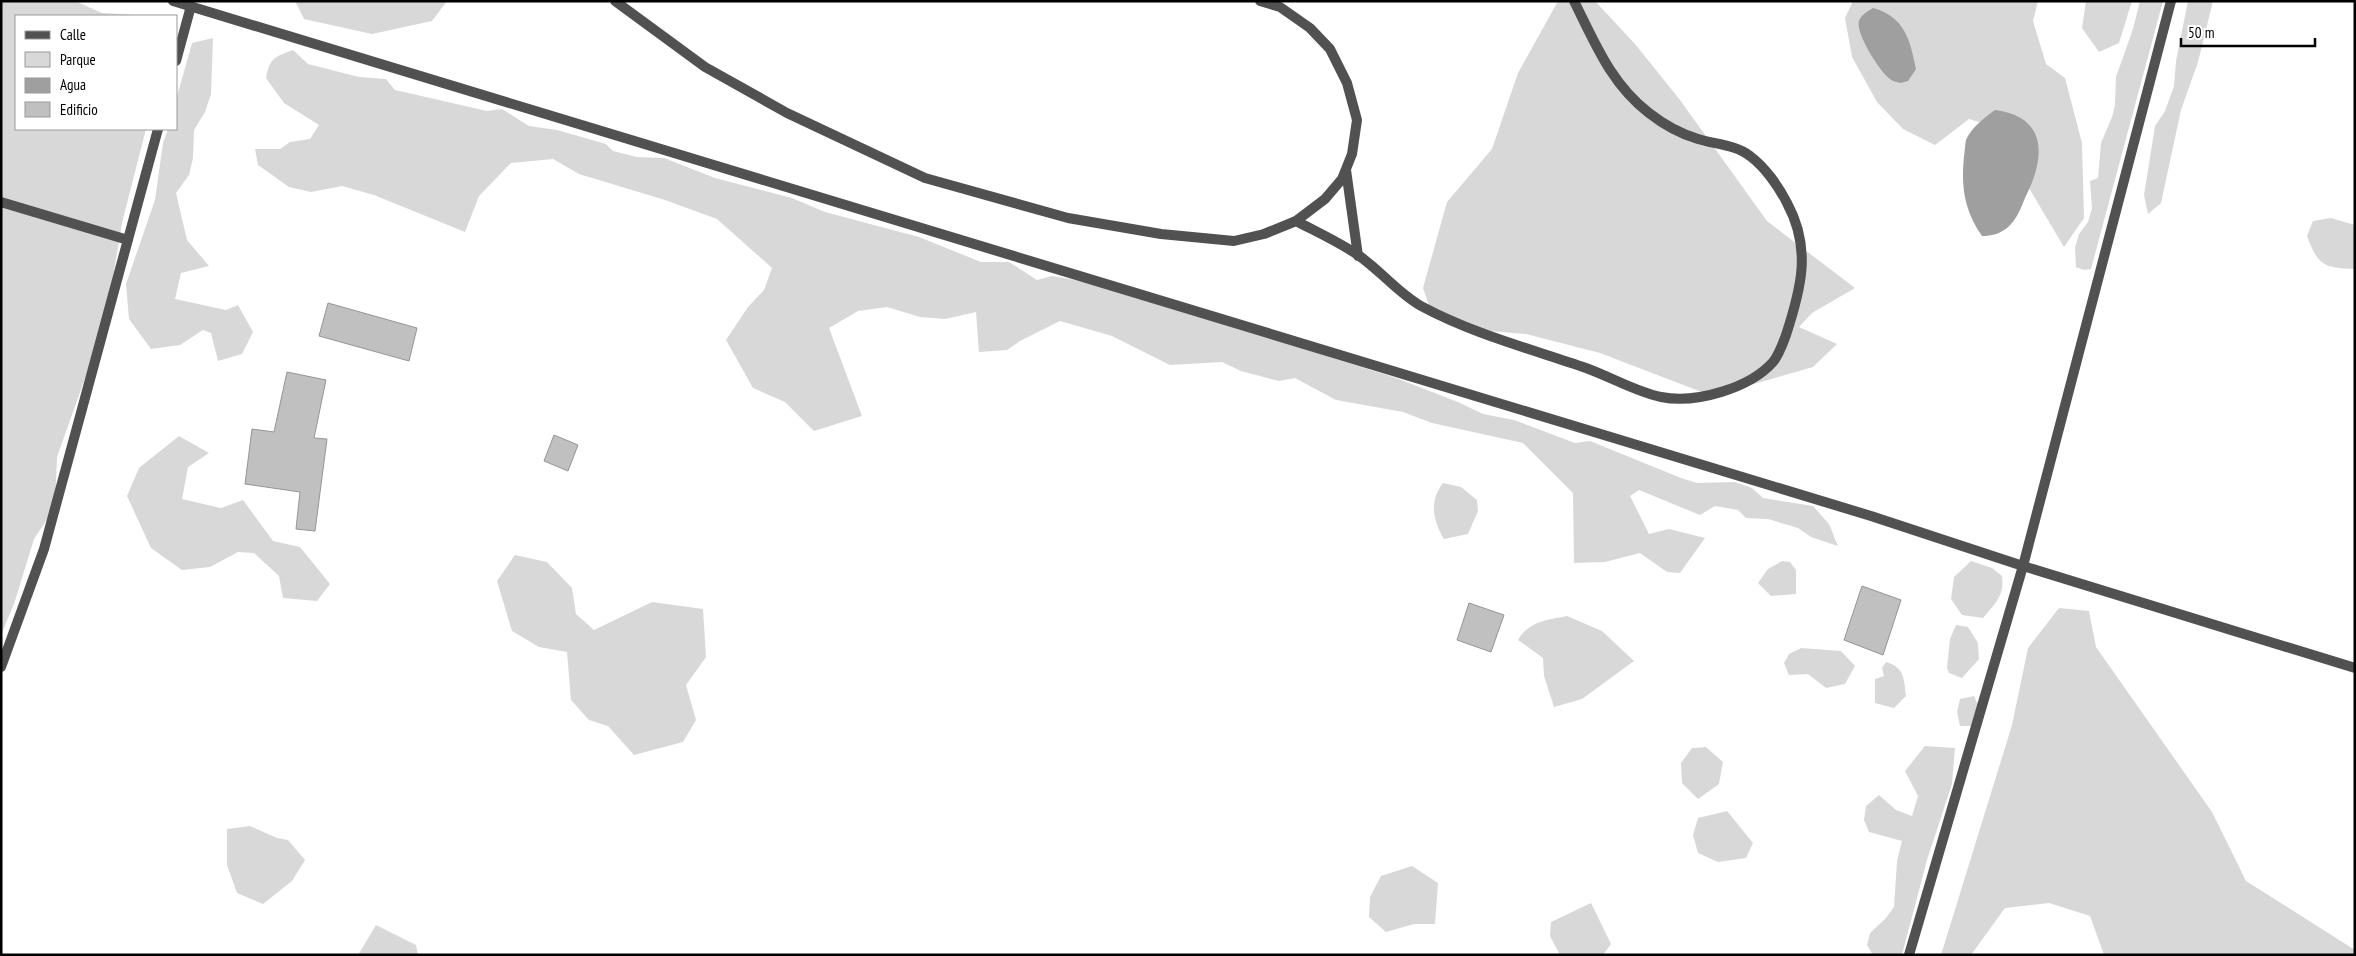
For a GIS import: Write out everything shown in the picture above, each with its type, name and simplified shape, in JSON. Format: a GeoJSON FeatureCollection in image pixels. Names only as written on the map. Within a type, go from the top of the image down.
{"type":"FeatureCollection","features":[{"type":"Feature","properties":{"kind":"street"},"geometry":{"type":"LineString","coordinates":[[173,1],[192,3],[1871,516],[2023,566],[2355,668]]}},
{"type":"Feature","properties":{"kind":"street"},"geometry":{"type":"LineString","coordinates":[[615,1],[705,67],[788,113],[925,178],[1068,218],[1161,234],[1234,241],[1264,234],[1296,221],[1325,199],[1342,179],[1346,170],[1352,154],[1357,120],[1347,83],[1330,50],[1310,28],[1280,7],[1260,1]]}},
{"type":"Feature","properties":{"kind":"street"},"geometry":{"type":"LineString","coordinates":[[1296,221],[1358,256],[1420,305],[1504,342],[1587,368],[1662,397],[1705,396],[1732,388],[1759,375],[1775,360],[1785,339],[1800,290],[1804,264],[1799,235],[1788,205],[1771,179],[1750,155],[1724,145],[1695,139],[1673,129],[1650,114],[1628,96],[1595,47],[1574,1]]}},
{"type":"Feature","properties":{"kind":"street"},"geometry":{"type":"LineString","coordinates":[[1909,955],[2023,566],[2171,1]]}},
{"type":"Feature","properties":{"kind":"street"},"geometry":{"type":"LineString","coordinates":[[178,54],[192,3]]}},
{"type":"Feature","properties":{"kind":"street"},"geometry":{"type":"LineString","coordinates":[[1,667],[44,549],[158,130]]}},
{"type":"Feature","properties":{"kind":"street"},"geometry":{"type":"LineString","coordinates":[[1346,170],[1358,256]]}},
{"type":"Feature","properties":{"kind":"street"},"geometry":{"type":"LineString","coordinates":[[1,202],[128,240]]}},
{"type":"Feature","properties":{"kind":"green space"},"geometry":{"type":"Polygon","coordinates":[[[1,1],[75,1],[102,13],[137,15],[15,15],[15,130],[146,130],[122,223],[106,319],[57,457],[55,507],[34,539],[14,604],[1,635],[1,1]]]}},
{"type":"Feature","properties":{"kind":"green space"},"geometry":{"type":"Polygon","coordinates":[[[295,1],[447,1],[432,21],[372,34],[304,19],[295,1]]]}},
{"type":"Feature","properties":{"kind":"green space"},"geometry":{"type":"Polygon","coordinates":[[[1558,1],[1595,1],[1635,44],[1680,100],[1767,221],[1855,288],[1812,313],[1799,327],[1837,344],[1813,367],[1712,396],[1600,353],[1526,334],[1478,330],[1432,314],[1423,288],[1447,202],[1492,149],[1518,73],[1558,1]]]}},
{"type":"Feature","properties":{"kind":"green space"},"geometry":{"type":"Polygon","coordinates":[[[1853,1],[2038,1],[2033,21],[2046,64],[2065,78],[2082,143],[2084,218],[2064,247],[1992,126],[1969,119],[1935,145],[1903,129],[1877,102],[1852,57],[1845,18],[1853,1]]]}},
{"type":"Feature","properties":{"kind":"green space"},"geometry":{"type":"Polygon","coordinates":[[[2086,1],[2132,1],[2119,43],[2099,52],[2082,28],[2086,1]]]}},
{"type":"Feature","properties":{"kind":"green space"},"geometry":{"type":"Polygon","coordinates":[[[2140,1],[2163,1],[2091,269],[2084,270],[2076,267],[2075,248],[2079,234],[2088,222],[2092,208],[2090,181],[2098,178],[2101,143],[2115,105],[2116,77],[2133,29],[2140,1]]]}},
{"type":"Feature","properties":{"kind":"green space"},"geometry":{"type":"Polygon","coordinates":[[[2188,1],[2213,1],[2198,62],[2181,110],[2161,203],[2148,214],[2144,195],[2155,126],[2165,111],[2174,86],[2176,61],[2188,1]]]}},
{"type":"Feature","properties":{"kind":"green space"},"geometry":{"type":"Polygon","coordinates":[[[213,38],[211,94],[205,112],[194,130],[193,158],[189,175],[176,193],[187,240],[209,266],[181,273],[175,299],[226,310],[238,305],[253,332],[242,354],[218,361],[211,333],[203,330],[180,345],[151,349],[129,319],[126,284],[155,200],[163,143],[168,130],[178,130],[178,93],[192,43],[213,38]]]}},
{"type":"Feature","properties":{"kind":"green space"},"geometry":{"type":"Polygon","coordinates":[[[293,50],[308,64],[359,77],[386,79],[395,90],[487,111],[502,109],[529,126],[557,130],[606,144],[613,151],[637,157],[664,158],[715,178],[792,198],[825,212],[919,237],[981,262],[1009,262],[1037,280],[1052,276],[1161,300],[1241,329],[1396,378],[1458,402],[1483,414],[1514,420],[1575,443],[1590,441],[1697,483],[1735,482],[1752,488],[1763,498],[1813,506],[1829,524],[1838,546],[1811,537],[1798,528],[1768,519],[1746,518],[1738,510],[1715,506],[1700,515],[1639,490],[1630,496],[1649,534],[1669,529],[1705,538],[1680,573],[1667,572],[1640,553],[1605,562],[1574,563],[1573,493],[1523,443],[1432,423],[1403,412],[1336,400],[1295,378],[1279,381],[1241,371],[1222,362],[1170,365],[1112,336],[1060,321],[1020,341],[1007,350],[979,352],[976,312],[945,319],[920,317],[887,307],[858,311],[829,328],[862,416],[814,431],[785,402],[753,388],[726,340],[748,307],[764,290],[772,268],[717,219],[665,200],[579,174],[553,159],[511,163],[479,196],[465,232],[374,195],[342,186],[311,192],[289,187],[258,165],[255,149],[280,149],[290,142],[310,139],[319,125],[284,103],[266,78],[269,66],[274,59],[293,50]]]}},
{"type":"Feature","properties":{"kind":"green space"},"geometry":{"type":"Polygon","coordinates":[[[2331,218],[2355,225],[2355,269],[2336,268],[2323,263],[2311,246],[2307,236],[2313,221],[2331,218]]]}},
{"type":"Feature","properties":{"kind":"green space"},"geometry":{"type":"Polygon","coordinates":[[[179,436],[209,453],[188,467],[182,499],[221,508],[243,500],[273,541],[300,547],[330,584],[317,601],[283,598],[279,576],[254,553],[238,552],[210,567],[182,570],[151,548],[127,496],[139,468],[179,436]]]}},
{"type":"Feature","properties":{"kind":"green space"},"geometry":{"type":"Polygon","coordinates":[[[1443,483],[1461,487],[1477,500],[1478,511],[1468,534],[1444,539],[1440,532],[1435,518],[1434,504],[1443,483]]]}},
{"type":"Feature","properties":{"kind":"green space"},"geometry":{"type":"Polygon","coordinates":[[[515,555],[547,562],[572,588],[576,614],[594,630],[652,602],[703,609],[706,657],[686,685],[696,720],[683,742],[634,755],[608,726],[589,720],[571,700],[567,652],[539,647],[512,631],[497,581],[515,555]]]}},
{"type":"Feature","properties":{"kind":"green space"},"geometry":{"type":"Polygon","coordinates":[[[1782,561],[1790,562],[1796,570],[1796,594],[1771,596],[1758,583],[1768,569],[1782,561]]]}},
{"type":"Feature","properties":{"kind":"green space"},"geometry":{"type":"Polygon","coordinates":[[[1971,561],[1992,568],[2002,576],[2003,583],[2000,594],[1995,604],[1983,618],[1962,615],[1951,599],[1954,577],[1971,561]]]}},
{"type":"Feature","properties":{"kind":"green space"},"geometry":{"type":"Polygon","coordinates":[[[2059,608],[2089,611],[2096,647],[2212,812],[2246,881],[2355,950],[2355,955],[2104,955],[2090,916],[2049,903],[2005,908],[1971,955],[1941,955],[2012,725],[2028,648],[2059,608]]]}},
{"type":"Feature","properties":{"kind":"green space"},"geometry":{"type":"Polygon","coordinates":[[[1567,616],[1602,631],[1634,661],[1582,699],[1554,707],[1544,676],[1543,658],[1518,640],[1527,629],[1539,622],[1567,616]]]}},
{"type":"Feature","properties":{"kind":"green space"},"geometry":{"type":"Polygon","coordinates":[[[1956,625],[1968,627],[1978,643],[1979,659],[1962,678],[1949,673],[1947,668],[1950,639],[1956,625]]]}},
{"type":"Feature","properties":{"kind":"green space"},"geometry":{"type":"Polygon","coordinates":[[[1801,648],[1841,651],[1855,666],[1845,684],[1826,688],[1808,674],[1789,675],[1784,663],[1789,654],[1801,648]]]}},
{"type":"Feature","properties":{"kind":"green space"},"geometry":{"type":"Polygon","coordinates":[[[1886,662],[1900,670],[1905,684],[1906,696],[1894,708],[1875,703],[1875,679],[1884,676],[1882,668],[1886,662]]]}},
{"type":"Feature","properties":{"kind":"green space"},"geometry":{"type":"Polygon","coordinates":[[[1974,696],[1984,718],[1976,726],[1960,726],[1957,712],[1960,699],[1974,696]]]}},
{"type":"Feature","properties":{"kind":"green space"},"geometry":{"type":"Polygon","coordinates":[[[1925,746],[1955,748],[1952,784],[1927,860],[1903,951],[1901,955],[1873,955],[1867,945],[1870,933],[1885,919],[1894,907],[1897,861],[1902,841],[1869,832],[1864,820],[1866,806],[1879,795],[1896,810],[1912,816],[1918,796],[1905,771],[1925,746]]]}},
{"type":"Feature","properties":{"kind":"green space"},"geometry":{"type":"Polygon","coordinates":[[[1706,747],[1723,762],[1719,784],[1698,799],[1682,783],[1681,763],[1692,748],[1706,747]]]}},
{"type":"Feature","properties":{"kind":"green space"},"geometry":{"type":"Polygon","coordinates":[[[1727,811],[1753,843],[1746,858],[1718,862],[1698,853],[1693,835],[1698,818],[1727,811]]]}},
{"type":"Feature","properties":{"kind":"green space"},"geometry":{"type":"Polygon","coordinates":[[[250,826],[277,838],[288,840],[305,860],[292,881],[263,904],[237,893],[227,865],[227,829],[250,826]]]}},
{"type":"Feature","properties":{"kind":"green space"},"geometry":{"type":"Polygon","coordinates":[[[1412,866],[1438,883],[1435,924],[1414,924],[1386,932],[1369,917],[1370,897],[1381,876],[1412,866]]]}},
{"type":"Feature","properties":{"kind":"green space"},"geometry":{"type":"Polygon","coordinates":[[[1591,903],[1611,944],[1603,955],[1560,955],[1550,936],[1551,922],[1591,903]]]}},
{"type":"Feature","properties":{"kind":"green space"},"geometry":{"type":"Polygon","coordinates":[[[376,925],[416,945],[418,955],[358,955],[376,925]]]}},
{"type":"Feature","properties":{"kind":"water"},"geometry":{"type":"Polygon","coordinates":[[[1873,8],[1892,17],[1899,24],[1908,39],[1916,69],[1908,81],[1901,83],[1890,79],[1875,61],[1864,43],[1859,21],[1863,15],[1873,8]]]}},
{"type":"Feature","properties":{"kind":"water"},"geometry":{"type":"Polygon","coordinates":[[[1995,110],[2013,114],[2025,121],[2033,131],[2038,142],[2039,155],[2032,183],[2013,222],[1998,233],[1982,236],[1971,217],[1965,198],[1963,178],[1964,156],[1966,140],[1971,131],[1995,110]]]}},
{"type":"Feature","properties":{"kind":"building"},"geometry":{"type":"Polygon","coordinates":[[[328,303],[417,328],[409,361],[319,336],[328,303]]]}},
{"type":"Feature","properties":{"kind":"building"},"geometry":{"type":"Polygon","coordinates":[[[287,372],[326,380],[314,438],[327,439],[315,531],[296,529],[300,492],[245,484],[252,429],[274,432],[287,372]]]}},
{"type":"Feature","properties":{"kind":"building"},"geometry":{"type":"Polygon","coordinates":[[[554,435],[578,445],[568,471],[544,461],[554,435]]]}},
{"type":"Feature","properties":{"kind":"building"},"geometry":{"type":"Polygon","coordinates":[[[1862,586],[1901,600],[1883,655],[1844,640],[1862,586]]]}},
{"type":"Feature","properties":{"kind":"building"},"geometry":{"type":"Polygon","coordinates":[[[1469,603],[1504,615],[1491,652],[1457,640],[1469,603]]]}}]}
